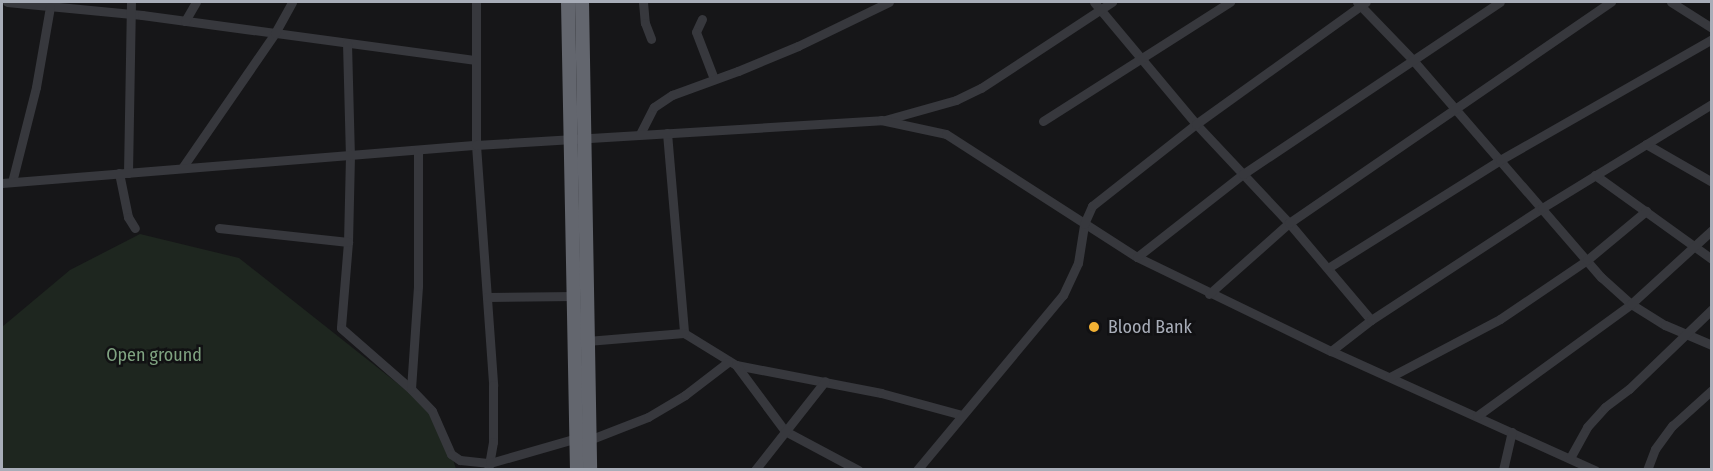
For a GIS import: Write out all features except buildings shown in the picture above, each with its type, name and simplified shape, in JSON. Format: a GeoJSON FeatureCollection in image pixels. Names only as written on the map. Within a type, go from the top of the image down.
{"type":"FeatureCollection","features":[{"type":"Feature","properties":{"kind":"highway"},"geometry":{"type":"LineString","coordinates":[[568,2],[587,341],[583,439],[577,470]]}},
{"type":"Feature","properties":{"kind":"highway"},"geometry":{"type":"LineString","coordinates":[[582,2],[575,296],[583,439],[590,470]]}},
{"type":"Feature","properties":{"kind":"street"},"geometry":{"type":"LineString","coordinates":[[7,2],[131,14],[476,60]]}},
{"type":"Feature","properties":{"kind":"street"},"geometry":{"type":"LineString","coordinates":[[131,2],[123,173],[128,217],[135,228]]}},
{"type":"Feature","properties":{"kind":"street"},"geometry":{"type":"LineString","coordinates":[[185,21],[196,2]]}},
{"type":"Feature","properties":{"kind":"street"},"geometry":{"type":"LineString","coordinates":[[182,168],[275,33],[292,2]]}},
{"type":"Feature","properties":{"kind":"street"},"geometry":{"type":"LineString","coordinates":[[476,2],[476,145],[493,385],[493,441],[489,466]]}},
{"type":"Feature","properties":{"kind":"street"},"geometry":{"type":"LineString","coordinates":[[643,2],[645,23],[651,39]]}},
{"type":"Feature","properties":{"kind":"street"},"geometry":{"type":"LineString","coordinates":[[640,134],[654,107],[672,95],[798,46],[889,2]]}},
{"type":"Feature","properties":{"kind":"street"},"geometry":{"type":"LineString","coordinates":[[1094,2],[1196,124],[1289,222],[1371,320]]}},
{"type":"Feature","properties":{"kind":"street"},"geometry":{"type":"LineString","coordinates":[[50,7],[36,87],[7,182],[476,145],[881,120],[956,100],[981,88],[1112,2]]}},
{"type":"Feature","properties":{"kind":"street"},"geometry":{"type":"LineString","coordinates":[[1043,121],[1230,2]]}},
{"type":"Feature","properties":{"kind":"street"},"geometry":{"type":"LineString","coordinates":[[1137,257],[1243,174],[1500,2]]}},
{"type":"Feature","properties":{"kind":"street"},"geometry":{"type":"LineString","coordinates":[[1209,294],[1289,222],[1611,2]]}},
{"type":"Feature","properties":{"kind":"street"},"geometry":{"type":"LineString","coordinates":[[1671,2],[1712,28]]}},
{"type":"Feature","properties":{"kind":"street"},"geometry":{"type":"LineString","coordinates":[[917,470],[1063,295],[1078,263],[1084,224],[1092,206],[1196,124],[1360,3],[1412,59],[1587,260],[1631,304],[1665,326],[1712,345]]}},
{"type":"Feature","properties":{"kind":"street"},"geometry":{"type":"LineString","coordinates":[[702,19],[696,32],[714,79]]}},
{"type":"Feature","properties":{"kind":"street"},"geometry":{"type":"LineString","coordinates":[[1328,268],[1500,160],[1712,39]]}},
{"type":"Feature","properties":{"kind":"street"},"geometry":{"type":"LineString","coordinates":[[347,43],[350,155],[348,242],[341,328],[411,389],[432,411],[451,454],[460,460],[489,466],[583,439],[648,417],[732,364],[881,393],[962,415]]}},
{"type":"Feature","properties":{"kind":"street"},"geometry":{"type":"LineString","coordinates":[[1331,351],[1371,320],[1542,208],[1712,104]]}},
{"type":"Feature","properties":{"kind":"street"},"geometry":{"type":"LineString","coordinates":[[881,120],[946,134],[1137,257],[1209,294],[1331,351],[1595,470]]}},
{"type":"Feature","properties":{"kind":"street"},"geometry":{"type":"LineString","coordinates":[[667,133],[684,333]]}},
{"type":"Feature","properties":{"kind":"street"},"geometry":{"type":"LineString","coordinates":[[1646,144],[1712,182]]}},
{"type":"Feature","properties":{"kind":"street"},"geometry":{"type":"LineString","coordinates":[[411,389],[418,276],[418,150]]}},
{"type":"Feature","properties":{"kind":"street"},"geometry":{"type":"LineString","coordinates":[[1595,175],[1712,259]]}},
{"type":"Feature","properties":{"kind":"street"},"geometry":{"type":"LineString","coordinates":[[1390,377],[1500,319],[1587,260],[1646,211]]}},
{"type":"Feature","properties":{"kind":"street"},"geometry":{"type":"LineString","coordinates":[[219,228],[348,242]]}},
{"type":"Feature","properties":{"kind":"street"},"geometry":{"type":"LineString","coordinates":[[1478,416],[1631,304],[1712,230]]}},
{"type":"Feature","properties":{"kind":"street"},"geometry":{"type":"LineString","coordinates":[[487,297],[575,296]]}},
{"type":"Feature","properties":{"kind":"street"},"geometry":{"type":"LineString","coordinates":[[1570,458],[1587,427],[1605,407],[1629,389],[1712,309]]}},
{"type":"Feature","properties":{"kind":"street"},"geometry":{"type":"LineString","coordinates":[[587,341],[684,333],[732,364],[786,431],[858,470]]}},
{"type":"Feature","properties":{"kind":"street"},"geometry":{"type":"LineString","coordinates":[[755,470],[825,381]]}},
{"type":"Feature","properties":{"kind":"street"},"geometry":{"type":"LineString","coordinates":[[1647,470],[1655,449],[1672,426],[1712,390]]}},
{"type":"Feature","properties":{"kind":"street"},"geometry":{"type":"LineString","coordinates":[[1503,470],[1512,432]]}},
{"type":"Feature","properties":{"kind":"green space","name":"Open ground"},"geometry":{"type":"Polygon","coordinates":[[[140,234],[239,258],[440,417],[456,469],[2,469],[2,327],[70,270],[140,234]]]}},
{"type":"Feature","properties":{"kind":"place","name":"Blood Bank"},"geometry":{"type":"Point","coordinates":[1094,327]}}]}
